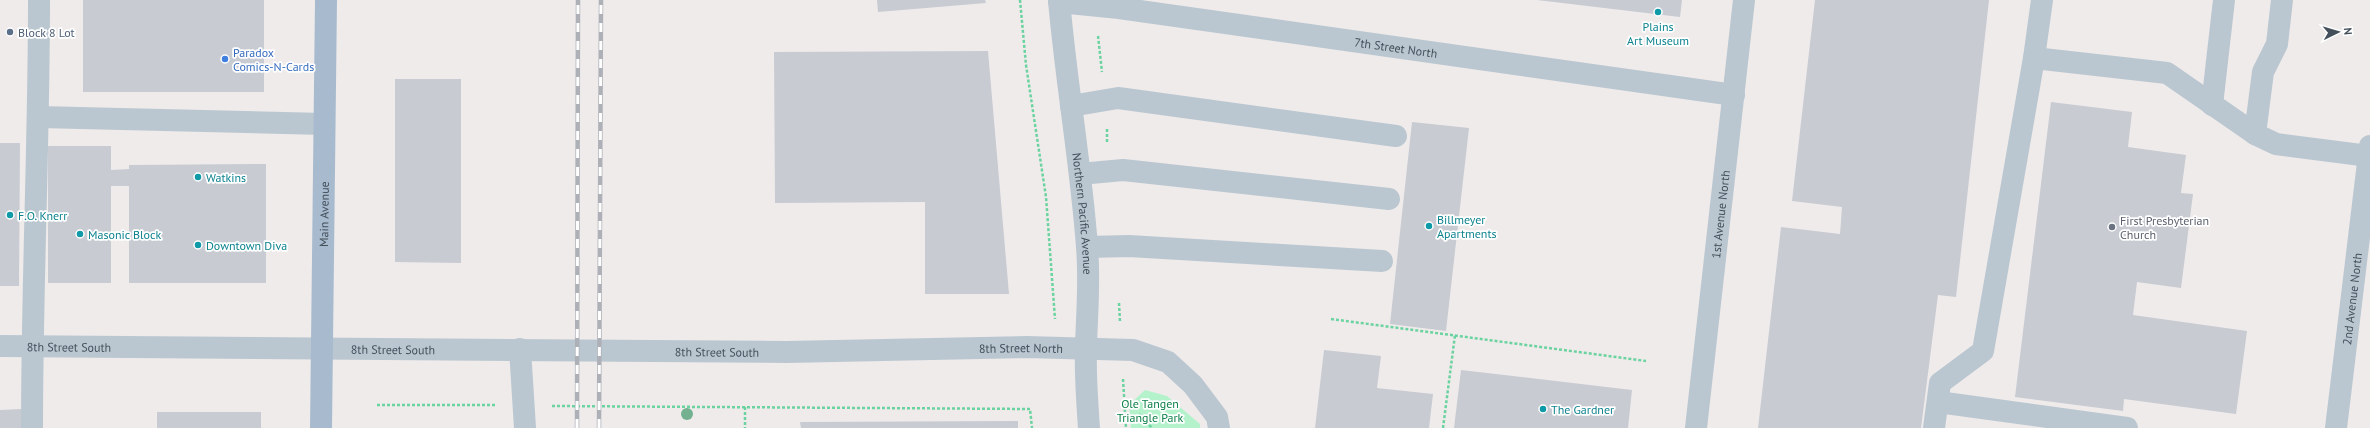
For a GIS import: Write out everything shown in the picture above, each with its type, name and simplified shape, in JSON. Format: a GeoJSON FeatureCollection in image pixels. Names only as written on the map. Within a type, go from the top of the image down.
{"type":"FeatureCollection","features":[{"type":"Feature","properties":{"kind":"main road","name":"Main Avenue"},"geometry":{"type":"LineString","coordinates":[[321,428],[326,0]]}},
{"type":"Feature","properties":{"kind":"street"},"geometry":{"type":"LineString","coordinates":[[32,428],[32,345],[39,117],[38,0]]}},
{"type":"Feature","properties":{"kind":"street","name":"1st Avenue North"},"geometry":{"type":"LineString","coordinates":[[1696,428],[1744,0]]}},
{"type":"Feature","properties":{"kind":"street"},"geometry":{"type":"LineString","coordinates":[[1934,428],[1940,383],[1983,351],[2034,58],[2042,0]]}},
{"type":"Feature","properties":{"kind":"street"},"geometry":{"type":"LineString","coordinates":[[2212,105],[2224,0]]}},
{"type":"Feature","properties":{"kind":"street"},"geometry":{"type":"LineString","coordinates":[[2255,134],[2263,72],[2277,44],[2282,0]]}},
{"type":"Feature","properties":{"kind":"street","name":"7th Street North"},"geometry":{"type":"LineString","coordinates":[[1059,1],[1119,8],[1734,95]]}},
{"type":"Feature","properties":{"kind":"street","name":"Northern Pacific Avenue"},"geometry":{"type":"LineString","coordinates":[[1059,1],[1064,63],[1080,174],[1087,247],[1089,295],[1086,347],[1090,428]]}},
{"type":"Feature","properties":{"kind":"street"},"geometry":{"type":"LineString","coordinates":[[2034,58],[2167,73],[2255,134],[2276,144],[2369,160]]}},
{"type":"Feature","properties":{"kind":"street"},"geometry":{"type":"LineString","coordinates":[[1071,106],[1118,98],[1396,136]]}},
{"type":"Feature","properties":{"kind":"street"},"geometry":{"type":"LineString","coordinates":[[39,117],[324,124]]}},
{"type":"Feature","properties":{"kind":"street","name":"2nd Avenue North"},"geometry":{"type":"LineString","coordinates":[[2336,428],[2369,160]]}},
{"type":"Feature","properties":{"kind":"street"},"geometry":{"type":"LineString","coordinates":[[1080,174],[1123,170],[1389,199]]}},
{"type":"Feature","properties":{"kind":"street"},"geometry":{"type":"LineString","coordinates":[[1087,247],[1129,246],[1382,261]]}},
{"type":"Feature","properties":{"kind":"street","name":"8th Street South"},"geometry":{"type":"LineString","coordinates":[[0,346],[321,347],[786,352]]}},
{"type":"Feature","properties":{"kind":"street","name":"8th Street North"},"geometry":{"type":"LineString","coordinates":[[786,352],[1057,347],[1133,350],[1168,362],[1193,385],[1217,417],[1219,428]]}},
{"type":"Feature","properties":{"kind":"street"},"geometry":{"type":"LineString","coordinates":[[520,349],[525,428]]}},
{"type":"Feature","properties":{"kind":"street"},"geometry":{"type":"LineString","coordinates":[[1938,402],[2127,428]]}},
{"type":"Feature","properties":{"kind":"path"},"geometry":{"type":"LineString","coordinates":[[1020,0],[1024,51],[1046,197],[1057,347]]}},
{"type":"Feature","properties":{"kind":"path"},"geometry":{"type":"LineString","coordinates":[[1331,319],[1646,361]]}},
{"type":"Feature","properties":{"kind":"path"},"geometry":{"type":"LineString","coordinates":[[1443,428],[1455,335]]}},
{"type":"Feature","properties":{"kind":"path"},"geometry":{"type":"LineString","coordinates":[[377,405],[1030,409],[1032,428]]}},
{"type":"Feature","properties":{"kind":"path"},"geometry":{"type":"LineString","coordinates":[[745,407],[745,428]]}},
{"type":"Feature","properties":{"kind":"path"},"geometry":{"type":"LineString","coordinates":[[1139,414],[1152,428]]}},
{"type":"Feature","properties":{"kind":"green space","name":"Ole Tangen Triangle Park"},"geometry":{"type":"Polygon","coordinates":[[[1145,390],[1167,396],[1200,424],[1200,428],[1131,428],[1129,405],[1145,390]]]}},
{"type":"Feature","properties":{"kind":"building"},"geometry":{"type":"Polygon","coordinates":[[[83,0],[264,0],[264,92],[83,92],[83,0]]]}},
{"type":"Feature","properties":{"kind":"building"},"geometry":{"type":"Polygon","coordinates":[[[877,0],[985,0],[986,3],[878,12],[877,0]]]}},
{"type":"Feature","properties":{"kind":"building","name":"Plains Art Museum"},"geometry":{"type":"Polygon","coordinates":[[[1537,0],[1682,0],[1680,17],[1537,0]]]}},
{"type":"Feature","properties":{"kind":"building"},"geometry":{"type":"Polygon","coordinates":[[[1815,0],[1989,0],[1956,297],[1938,295],[1921,428],[1758,428],[1781,227],[1840,234],[1842,207],[1792,201],[1815,0]]]}},
{"type":"Feature","properties":{"kind":"building"},"geometry":{"type":"Polygon","coordinates":[[[988,51],[1009,294],[925,294],[925,202],[775,203],[774,52],[988,51]]]}},
{"type":"Feature","properties":{"kind":"building"},"geometry":{"type":"Polygon","coordinates":[[[395,79],[461,79],[461,263],[395,262],[395,79]]]}},
{"type":"Feature","properties":{"kind":"building","name":"First Presbyterian Church"},"geometry":{"type":"Polygon","coordinates":[[[2051,102],[2132,112],[2128,147],[2186,155],[2181,193],[2193,194],[2181,288],[2137,282],[2133,315],[2247,331],[2236,414],[2124,399],[2123,411],[2015,397],[2051,102]]]}},
{"type":"Feature","properties":{"kind":"building","name":"Billmeyer Apartments"},"geometry":{"type":"Polygon","coordinates":[[[1412,122],[1469,128],[1446,331],[1390,324],[1412,122]]]}},
{"type":"Feature","properties":{"kind":"building","name":"F.O. Knerr"},"geometry":{"type":"Polygon","coordinates":[[[0,143],[20,143],[19,286],[0,286],[0,143]]]}},
{"type":"Feature","properties":{"kind":"building"},"geometry":{"type":"Polygon","coordinates":[[[48,146],[111,146],[111,170],[129,169],[129,165],[266,164],[266,283],[129,283],[129,186],[111,186],[111,283],[48,283],[48,146]]]}},
{"type":"Feature","properties":{"kind":"building"},"geometry":{"type":"Polygon","coordinates":[[[1324,350],[1381,356],[1377,388],[1433,394],[1429,428],[1315,428],[1324,350]]]}},
{"type":"Feature","properties":{"kind":"building","name":"The Gardner"},"geometry":{"type":"Polygon","coordinates":[[[1461,370],[1632,390],[1628,428],[1454,428],[1461,370]]]}},
{"type":"Feature","properties":{"kind":"building"},"geometry":{"type":"Polygon","coordinates":[[[22,409],[22,428],[0,428],[0,410],[22,409]]]}},
{"type":"Feature","properties":{"kind":"building"},"geometry":{"type":"Polygon","coordinates":[[[157,412],[261,412],[261,428],[157,428],[157,412]]]}},
{"type":"Feature","properties":{"kind":"building"},"geometry":{"type":"Polygon","coordinates":[[[1018,421],[1018,428],[801,428],[800,422],[1018,421]]]}},
{"type":"Feature","properties":{"kind":"railway"},"geometry":{"type":"LineString","coordinates":[[577,428],[578,0]]}},
{"type":"Feature","properties":{"kind":"railway"},"geometry":{"type":"LineString","coordinates":[[599,428],[601,0]]}},
{"type":"Feature","properties":{"kind":"place","name":"Plains Art Museum"},"geometry":{"type":"Point","coordinates":[1658,12]}},
{"type":"Feature","properties":{"kind":"place","name":"Block 8 Lot"},"geometry":{"type":"Point","coordinates":[10,32]}},
{"type":"Feature","properties":{"kind":"place","name":"Paradox Comics-N-Cards"},"geometry":{"type":"Point","coordinates":[225,59]}},
{"type":"Feature","properties":{"kind":"place","name":"Watkins"},"geometry":{"type":"Point","coordinates":[198,177]}},
{"type":"Feature","properties":{"kind":"place","name":"F.O. Knerr"},"geometry":{"type":"Point","coordinates":[10,215]}},
{"type":"Feature","properties":{"kind":"place","name":"Billmeyer Apartments"},"geometry":{"type":"Point","coordinates":[1429,226]}},
{"type":"Feature","properties":{"kind":"place","name":"First Presbyterian Church"},"geometry":{"type":"Point","coordinates":[2112,227]}},
{"type":"Feature","properties":{"kind":"place","name":"Masonic Block"},"geometry":{"type":"Point","coordinates":[80,234]}},
{"type":"Feature","properties":{"kind":"place","name":"Downtown Diva"},"geometry":{"type":"Point","coordinates":[198,245]}},
{"type":"Feature","properties":{"kind":"place","name":"The Gardner"},"geometry":{"type":"Point","coordinates":[1543,409]}}]}
